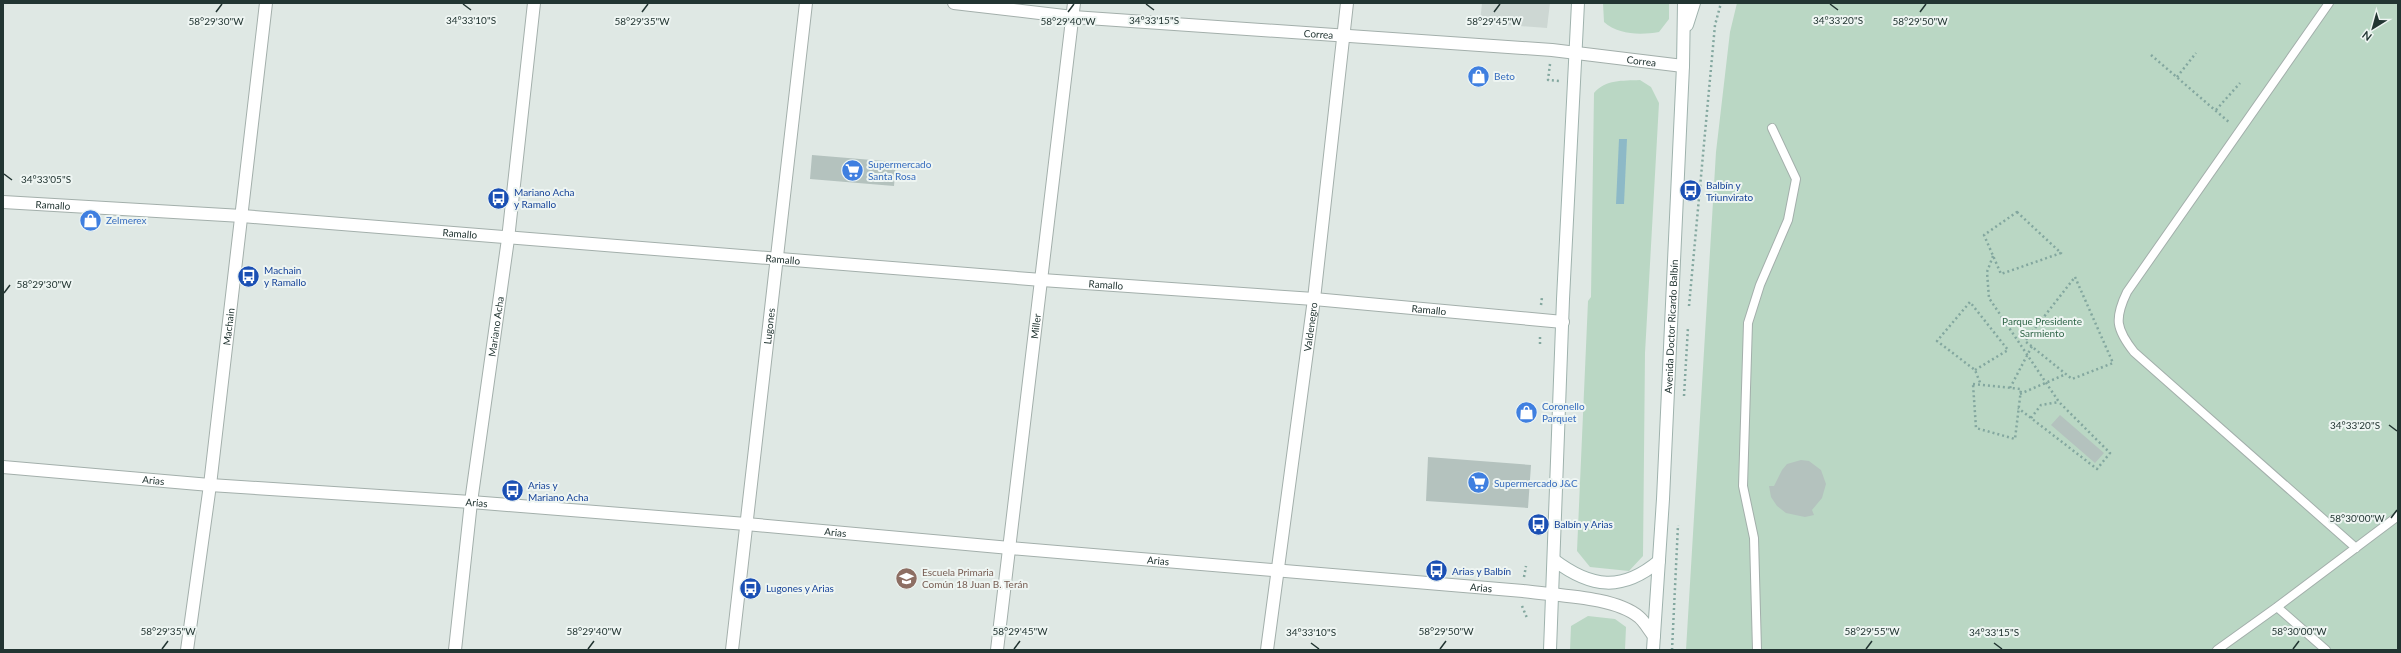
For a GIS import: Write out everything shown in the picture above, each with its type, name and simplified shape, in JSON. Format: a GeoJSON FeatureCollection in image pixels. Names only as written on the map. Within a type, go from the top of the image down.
{"type":"FeatureCollection","features":[{"type":"Feature","properties":{"kind":"street","name":"Machain"},"geometry":{"type":"LineString","coordinates":[[187,650],[210,485],[266,3]]}},
{"type":"Feature","properties":{"kind":"street","name":"Mariano Acha"},"geometry":{"type":"LineString","coordinates":[[455,650],[472,502],[508,239],[534,3]]}},
{"type":"Feature","properties":{"kind":"street","name":"Lugones"},"geometry":{"type":"LineString","coordinates":[[732,650],[806,3]]}},
{"type":"Feature","properties":{"kind":"street","name":"Correa"},"geometry":{"type":"LineString","coordinates":[[954,3],[1073,17],[1343,37],[1577,52],[1683,66]]}},
{"type":"Feature","properties":{"kind":"street","name":"Miller"},"geometry":{"type":"LineString","coordinates":[[997,650],[1074,3]]}},
{"type":"Feature","properties":{"kind":"street","name":"Valdenegro"},"geometry":{"type":"LineString","coordinates":[[1267,650],[1314,299],[1347,3]]}},
{"type":"Feature","properties":{"kind":"street"},"geometry":{"type":"LineString","coordinates":[[1550,650],[1578,3]]}},
{"type":"Feature","properties":{"kind":"street","name":"Avenida Doctor Ricardo Balbín"},"geometry":{"type":"LineString","coordinates":[[1654,650],[1683,66],[1684,3]]}},
{"type":"Feature","properties":{"kind":"street"},"geometry":{"type":"LineString","coordinates":[[1684,36],[1694,3]]}},
{"type":"Feature","properties":{"kind":"street","name":"Ramallo"},"geometry":{"type":"LineString","coordinates":[[3,202],[242,216],[455,233],[508,239],[1042,280],[1314,299],[1563,322]]}},
{"type":"Feature","properties":{"kind":"street","name":"Arias"},"geometry":{"type":"LineString","coordinates":[[3,467],[210,485],[472,502],[746,524],[1010,548],[1523,590],[1553,596],[1600,601],[1622,606],[1640,617],[1654,636]]}},
{"type":"Feature","properties":{"kind":"street"},"geometry":{"type":"LineString","coordinates":[[1554,560],[1586,580],[1606,583],[1625,581],[1644,574],[1659,561]]}},
{"type":"Feature","properties":{"kind":"lane"},"geometry":{"type":"LineString","coordinates":[[2329,3],[2128,292],[2119,309],[2118,325],[2124,339],[2134,352],[2356,548]]}},
{"type":"Feature","properties":{"kind":"lane"},"geometry":{"type":"LineString","coordinates":[[1757,650],[1754,538],[1744,486],[1748,323],[1760,285],[1788,220],[1796,179],[1772,128]]}},
{"type":"Feature","properties":{"kind":"lane"},"geometry":{"type":"LineString","coordinates":[[2217,650],[2398,516]]}},
{"type":"Feature","properties":{"kind":"lane"},"geometry":{"type":"LineString","coordinates":[[2277,607],[2326,650]]}},
{"type":"Feature","properties":{"kind":"path"},"geometry":{"type":"LineString","coordinates":[[1688,309],[1715,25],[1721,3]]}},
{"type":"Feature","properties":{"kind":"path"},"geometry":{"type":"LineString","coordinates":[[1552,50],[1548,80],[1575,84]]}},
{"type":"Feature","properties":{"kind":"path"},"geometry":{"type":"LineString","coordinates":[[2177,77],[2196,52]]}},
{"type":"Feature","properties":{"kind":"path"},"geometry":{"type":"LineString","coordinates":[[2151,55],[2240,131]]}},
{"type":"Feature","properties":{"kind":"path"},"geometry":{"type":"LineString","coordinates":[[2216,110],[2240,83]]}},
{"type":"Feature","properties":{"kind":"path"},"geometry":{"type":"LineString","coordinates":[[1994,256],[2001,274],[2061,253],[2017,212],[1984,235],[1994,256],[1987,272],[1989,298],[2059,402],[2110,453],[2098,469],[2018,408]]}},
{"type":"Feature","properties":{"kind":"path"},"geometry":{"type":"LineString","coordinates":[[2075,277],[2113,363],[2072,379],[2032,346],[2025,341],[2075,277]]}},
{"type":"Feature","properties":{"kind":"path"},"geometry":{"type":"LineString","coordinates":[[1975,370],[2008,350],[1970,302],[1937,341],[1975,370],[1981,385]]}},
{"type":"Feature","properties":{"kind":"path"},"geometry":{"type":"LineString","coordinates":[[1684,404],[1688,322]]}},
{"type":"Feature","properties":{"kind":"path"},"geometry":{"type":"LineString","coordinates":[[2010,388],[2032,346]]}},
{"type":"Feature","properties":{"kind":"path"},"geometry":{"type":"LineString","coordinates":[[2020,394],[2066,374]]}},
{"type":"Feature","properties":{"kind":"path"},"geometry":{"type":"LineString","coordinates":[[1973,384],[2010,388],[2020,389],[2015,439],[1976,428],[1973,384]]}},
{"type":"Feature","properties":{"kind":"path"},"geometry":{"type":"LineString","coordinates":[[2031,418],[2041,405],[2059,402]]}},
{"type":"Feature","properties":{"kind":"path"},"geometry":{"type":"LineString","coordinates":[[1672,650],[1678,521]]}},
{"type":"Feature","properties":{"kind":"shaded area"},"geometry":{"type":"Polygon","coordinates":[[[1482,3],[1550,3],[1547,28],[1480,23],[1482,3]]]}},
{"type":"Feature","properties":{"kind":"green space"},"geometry":{"type":"Polygon","coordinates":[[[1603,3],[1669,3],[1669,19],[1659,32],[1637,34],[1623,32],[1604,22],[1603,3]]]}},
{"type":"Feature","properties":{"kind":"green space","name":"Parque Presidente Sarmiento"},"geometry":{"type":"Polygon","coordinates":[[[1737,3],[2398,3],[2398,650],[1686,650],[1716,152],[1730,32],[1737,3]]]}},
{"type":"Feature","properties":{"kind":"green space"},"geometry":{"type":"Polygon","coordinates":[[[1640,80],[1651,87],[1659,103],[1645,353],[1643,556],[1629,571],[1590,567],[1577,551],[1588,301],[1591,297],[1594,93],[1599,88],[1609,83],[1640,80]]]}},
{"type":"Feature","properties":{"kind":"green space"},"geometry":{"type":"Polygon","coordinates":[[[1588,616],[1615,619],[1626,627],[1625,650],[1570,650],[1571,626],[1588,616]]]}},
{"type":"Feature","properties":{"kind":"water"},"geometry":{"type":"Polygon","coordinates":[[[1619,139],[1627,139],[1624,204],[1616,204],[1619,139]]]}},
{"type":"Feature","properties":{"kind":"building","name":"Supermercado Santa Rosa"},"geometry":{"type":"Polygon","coordinates":[[[812,155],[896,162],[894,186],[810,179],[812,155]]]}},
{"type":"Feature","properties":{"kind":"building"},"geometry":{"type":"Polygon","coordinates":[[[2060,415],[2104,453],[2095,463],[2051,425],[2060,415]]]}},
{"type":"Feature","properties":{"kind":"building","name":"Supermercado J&C"},"geometry":{"type":"Polygon","coordinates":[[[1428,457],[1531,465],[1528,508],[1426,501],[1428,457]]]}},
{"type":"Feature","properties":{"kind":"building"},"geometry":{"type":"Polygon","coordinates":[[[1801,460],[1809,461],[1821,470],[1826,484],[1822,498],[1812,510],[1814,515],[1805,517],[1786,513],[1777,506],[1771,497],[1769,486],[1774,486],[1782,470],[1787,464],[1801,460]]]}},
{"type":"Feature","properties":{"kind":"place","name":"Beto"},"geometry":{"type":"Point","coordinates":[1479,76]}},
{"type":"Feature","properties":{"kind":"place","name":"Supermercado Santa Rosa"},"geometry":{"type":"Point","coordinates":[853,170]}},
{"type":"Feature","properties":{"kind":"place","name":"Balbín y Triunvirato"},"geometry":{"type":"Point","coordinates":[1690,191]}},
{"type":"Feature","properties":{"kind":"place","name":"Mariano Acha y Ramallo"},"geometry":{"type":"Point","coordinates":[499,198]}},
{"type":"Feature","properties":{"kind":"place","name":"Zelmerex"},"geometry":{"type":"Point","coordinates":[91,220]}},
{"type":"Feature","properties":{"kind":"place","name":"Machain y Ramallo"},"geometry":{"type":"Point","coordinates":[249,276]}},
{"type":"Feature","properties":{"kind":"place","name":"Coronello Parquet"},"geometry":{"type":"Point","coordinates":[1527,412]}},
{"type":"Feature","properties":{"kind":"place","name":"Supermercado J&C"},"geometry":{"type":"Point","coordinates":[1478,483]}},
{"type":"Feature","properties":{"kind":"place","name":"Arias y Mariano Acha"},"geometry":{"type":"Point","coordinates":[512,491]}},
{"type":"Feature","properties":{"kind":"place","name":"Balbín y Arias"},"geometry":{"type":"Point","coordinates":[1539,524]}},
{"type":"Feature","properties":{"kind":"place","name":"Arias y Balbín"},"geometry":{"type":"Point","coordinates":[1436,571]}},
{"type":"Feature","properties":{"kind":"place","name":"Escuela Primaria Común 18 Juan B. Terán"},"geometry":{"type":"Point","coordinates":[906,578]}},
{"type":"Feature","properties":{"kind":"place","name":"Lugones y Arias"},"geometry":{"type":"Point","coordinates":[750,588]}}]}
